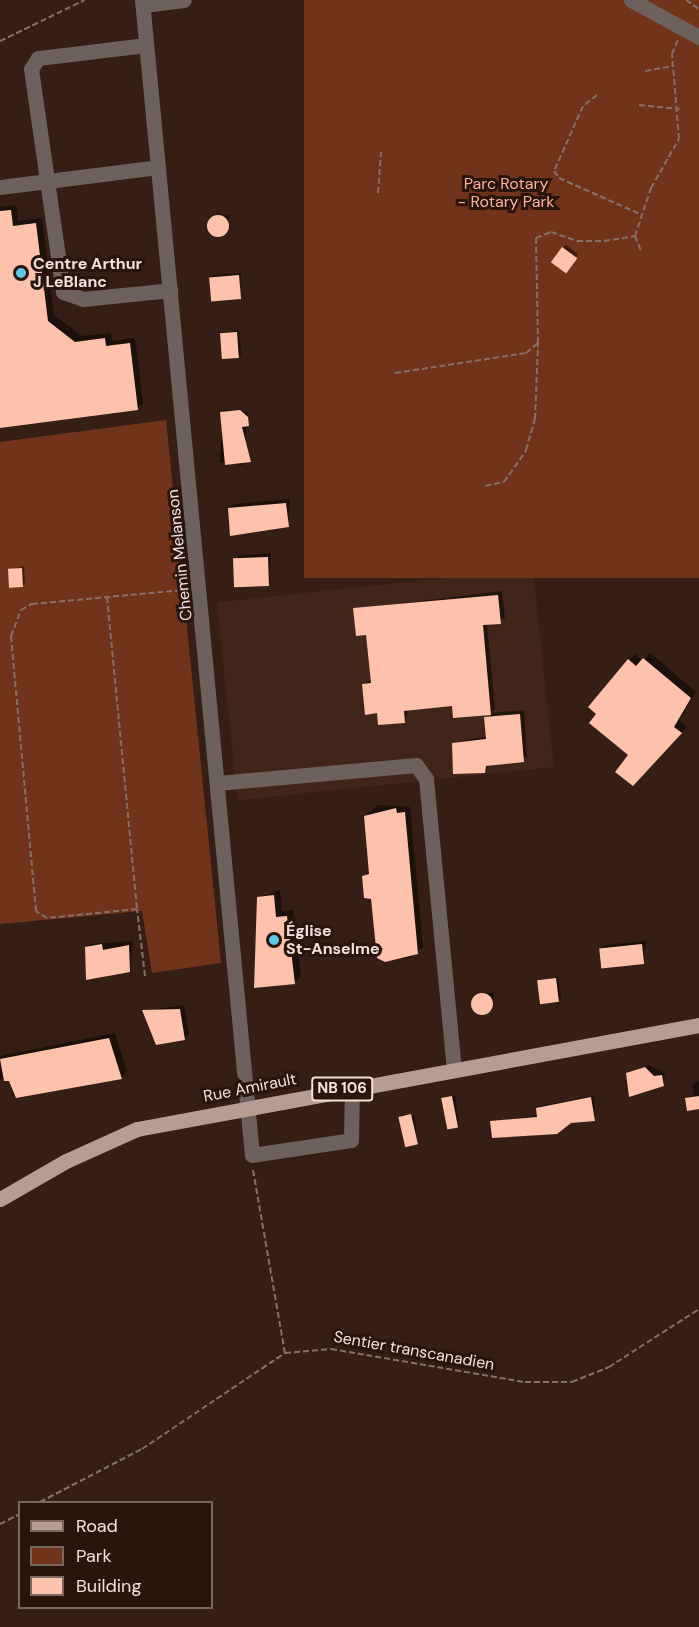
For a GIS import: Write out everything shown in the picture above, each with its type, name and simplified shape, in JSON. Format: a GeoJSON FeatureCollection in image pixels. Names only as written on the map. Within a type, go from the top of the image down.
{"type":"FeatureCollection","features":[{"type":"Feature","properties":{"kind":"main road","name":"Rue Amirault"},"geometry":{"type":"LineString","coordinates":[[0,1199],[66,1161],[137,1130],[352,1087],[699,1025]]}},
{"type":"Feature","properties":{"kind":"street"},"geometry":{"type":"LineString","coordinates":[[142,2],[184,0]]}},
{"type":"Feature","properties":{"kind":"street"},"geometry":{"type":"LineString","coordinates":[[631,0],[699,37]]}},
{"type":"Feature","properties":{"kind":"street","name":"Chemin Melanson"},"geometry":{"type":"LineString","coordinates":[[142,2],[201,588],[245,1107],[251,1153]]}},
{"type":"Feature","properties":{"kind":"street"},"geometry":{"type":"LineString","coordinates":[[146,45],[32,63],[45,181],[63,292],[83,299],[171,290]]}},
{"type":"Feature","properties":{"kind":"street"},"geometry":{"type":"LineString","coordinates":[[0,187],[158,167]]}},
{"type":"Feature","properties":{"kind":"street"},"geometry":{"type":"LineString","coordinates":[[218,783],[416,765],[426,779],[454,1069]]}},
{"type":"Feature","properties":{"kind":"street"},"geometry":{"type":"LineString","coordinates":[[251,1153],[259,1158],[351,1140],[352,1087]]}},
{"type":"Feature","properties":{"kind":"path"},"geometry":{"type":"LineString","coordinates":[[0,41],[85,0]]}},
{"type":"Feature","properties":{"kind":"path"},"geometry":{"type":"LineString","coordinates":[[686,0],[699,9]]}},
{"type":"Feature","properties":{"kind":"path"},"geometry":{"type":"LineString","coordinates":[[641,251],[635,236],[651,188],[674,155],[680,109],[673,66],[683,29]]}},
{"type":"Feature","properties":{"kind":"path"},"geometry":{"type":"LineString","coordinates":[[645,71],[673,66]]}},
{"type":"Feature","properties":{"kind":"path"},"geometry":{"type":"LineString","coordinates":[[597,95],[583,106],[554,171],[560,178],[643,215]]}},
{"type":"Feature","properties":{"kind":"path"},"geometry":{"type":"LineString","coordinates":[[639,105],[680,109]]}},
{"type":"Feature","properties":{"kind":"path"},"geometry":{"type":"LineString","coordinates":[[378,193],[381,152]]}},
{"type":"Feature","properties":{"kind":"path"},"geometry":{"type":"LineString","coordinates":[[485,486],[504,482],[526,450],[535,419],[538,343],[536,238],[551,232],[577,241],[604,241],[635,236]]}},
{"type":"Feature","properties":{"kind":"path"},"geometry":{"type":"LineString","coordinates":[[395,373],[526,353],[538,343]]}},
{"type":"Feature","properties":{"kind":"path"},"geometry":{"type":"LineString","coordinates":[[136,909],[46,918],[36,911],[14,697],[11,636],[21,610],[107,597],[201,588]]}},
{"type":"Feature","properties":{"kind":"path"},"geometry":{"type":"LineString","coordinates":[[107,597],[136,909],[146,976]]}},
{"type":"Feature","properties":{"kind":"path"},"geometry":{"type":"LineString","coordinates":[[251,1153],[285,1353]]}},
{"type":"Feature","properties":{"kind":"path","name":"Sentier transcanadien"},"geometry":{"type":"LineString","coordinates":[[44,1501],[142,1449],[285,1353],[331,1348],[525,1382],[572,1382],[609,1366],[699,1310]]}},
{"type":"Feature","properties":{"kind":"path"},"geometry":{"type":"LineString","coordinates":[[0,1524],[18,1515]]}},
{"type":"Feature","properties":{"kind":"shaded area"},"geometry":{"type":"Polygon","coordinates":[[[533,569],[554,767],[238,800],[217,602],[533,569]]]}},
{"type":"Feature","properties":{"kind":"green space","name":"Parc Rotary - Rotary Park"},"geometry":{"type":"Polygon","coordinates":[[[304,0],[699,0],[699,578],[304,578],[304,0]]]}},
{"type":"Feature","properties":{"kind":"green space"},"geometry":{"type":"Polygon","coordinates":[[[166,420],[221,963],[152,973],[142,911],[0,924],[0,442],[166,420]]]}},
{"type":"Feature","properties":{"kind":"building","name":"Centre Arthur J LeBlanc"},"geometry":{"type":"Polygon","coordinates":[[[11,210],[13,226],[36,223],[48,321],[75,342],[105,338],[106,346],[130,343],[138,410],[0,428],[0,211],[11,210]]]}},
{"type":"Feature","properties":{"kind":"building"},"geometry":{"type":"Polygon","coordinates":[[[218,215],[226,218],[229,226],[226,234],[218,237],[210,234],[207,226],[210,218],[218,215]]]}},
{"type":"Feature","properties":{"kind":"building"},"geometry":{"type":"Polygon","coordinates":[[[562,247],[577,258],[566,274],[551,262],[562,247]]]}},
{"type":"Feature","properties":{"kind":"building"},"geometry":{"type":"Polygon","coordinates":[[[239,275],[241,299],[211,302],[209,278],[239,275]]]}},
{"type":"Feature","properties":{"kind":"building"},"geometry":{"type":"Polygon","coordinates":[[[237,332],[239,358],[222,359],[220,333],[237,332]]]}},
{"type":"Feature","properties":{"kind":"building"},"geometry":{"type":"Polygon","coordinates":[[[240,410],[248,417],[249,426],[242,427],[251,462],[225,465],[220,412],[240,410]]]}},
{"type":"Feature","properties":{"kind":"building"},"geometry":{"type":"Polygon","coordinates":[[[286,503],[289,527],[230,536],[228,508],[286,503]]]}},
{"type":"Feature","properties":{"kind":"building"},"geometry":{"type":"Polygon","coordinates":[[[268,557],[269,586],[234,587],[233,558],[268,557]]]}},
{"type":"Feature","properties":{"kind":"building"},"geometry":{"type":"Polygon","coordinates":[[[22,568],[23,587],[9,588],[8,569],[22,568]]]}},
{"type":"Feature","properties":{"kind":"building"},"geometry":{"type":"Polygon","coordinates":[[[498,595],[501,624],[483,625],[491,715],[453,718],[452,706],[404,711],[405,723],[378,725],[377,713],[365,715],[362,684],[371,683],[366,635],[356,636],[353,608],[498,595]]]}},
{"type":"Feature","properties":{"kind":"building"},"geometry":{"type":"Polygon","coordinates":[[[643,658],[691,698],[674,727],[682,733],[633,786],[615,772],[628,755],[589,723],[596,714],[588,707],[628,659],[636,666],[643,658]]]}},
{"type":"Feature","properties":{"kind":"building"},"geometry":{"type":"Polygon","coordinates":[[[520,714],[524,762],[486,766],[485,773],[453,774],[452,743],[486,739],[484,717],[520,714]]]}},
{"type":"Feature","properties":{"kind":"building"},"geometry":{"type":"Polygon","coordinates":[[[396,808],[397,813],[405,812],[418,954],[385,962],[377,958],[371,899],[364,898],[362,876],[369,874],[364,816],[396,808]]]}},
{"type":"Feature","properties":{"kind":"building","name":"Église St-Anselme"},"geometry":{"type":"Polygon","coordinates":[[[274,895],[276,917],[287,916],[295,984],[254,988],[257,897],[274,895]]]}},
{"type":"Feature","properties":{"kind":"building"},"geometry":{"type":"Polygon","coordinates":[[[102,944],[103,950],[129,945],[130,972],[86,980],[85,947],[102,944]]]}},
{"type":"Feature","properties":{"kind":"building"},"geometry":{"type":"Polygon","coordinates":[[[642,944],[644,964],[601,968],[599,948],[642,944]]]}},
{"type":"Feature","properties":{"kind":"building"},"geometry":{"type":"Polygon","coordinates":[[[556,978],[559,1002],[540,1004],[537,980],[556,978]]]}},
{"type":"Feature","properties":{"kind":"building"},"geometry":{"type":"Polygon","coordinates":[[[482,993],[490,996],[493,1004],[490,1012],[482,1015],[474,1012],[471,1004],[474,996],[482,993]]]}},
{"type":"Feature","properties":{"kind":"building"},"geometry":{"type":"Polygon","coordinates":[[[180,1009],[185,1040],[156,1045],[142,1010],[180,1009]]]}},
{"type":"Feature","properties":{"kind":"building"},"geometry":{"type":"Polygon","coordinates":[[[109,1038],[122,1079],[16,1098],[9,1081],[4,1081],[0,1059],[109,1038]]]}},
{"type":"Feature","properties":{"kind":"building"},"geometry":{"type":"Polygon","coordinates":[[[645,1067],[654,1076],[662,1075],[664,1086],[629,1097],[626,1073],[645,1067]]]}},
{"type":"Feature","properties":{"kind":"building"},"geometry":{"type":"Polygon","coordinates":[[[452,1096],[458,1127],[447,1130],[441,1098],[452,1096]]]}},
{"type":"Feature","properties":{"kind":"building"},"geometry":{"type":"Polygon","coordinates":[[[699,1096],[699,1109],[687,1111],[685,1098],[699,1096]]]}},
{"type":"Feature","properties":{"kind":"building"},"geometry":{"type":"Polygon","coordinates":[[[591,1097],[595,1121],[571,1123],[557,1134],[492,1138],[490,1121],[537,1117],[536,1108],[591,1097]]]}},
{"type":"Feature","properties":{"kind":"building"},"geometry":{"type":"Polygon","coordinates":[[[411,1114],[418,1144],[405,1147],[398,1117],[411,1114]]]}},
{"type":"Feature","properties":{"kind":"place","name":"Centre Arthur J LeBlanc"},"geometry":{"type":"Point","coordinates":[21,273]}},
{"type":"Feature","properties":{"kind":"place","name":"Église St-Anselme"},"geometry":{"type":"Point","coordinates":[274,940]}}]}
